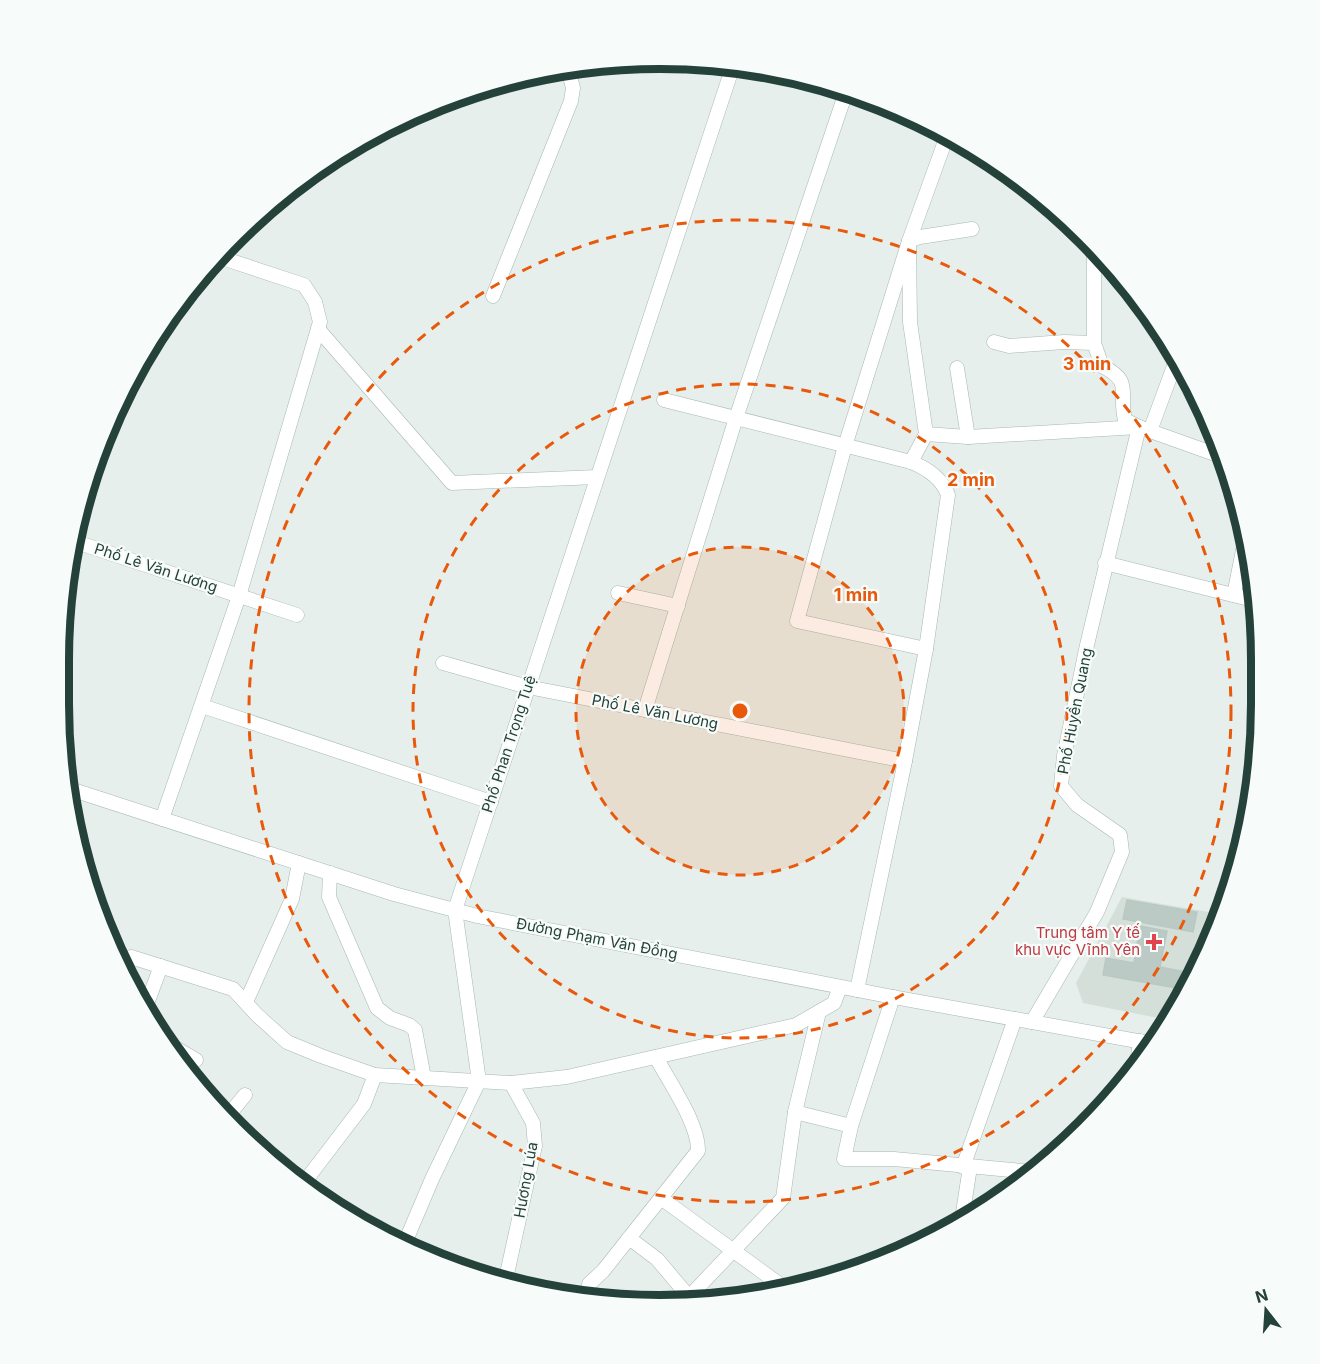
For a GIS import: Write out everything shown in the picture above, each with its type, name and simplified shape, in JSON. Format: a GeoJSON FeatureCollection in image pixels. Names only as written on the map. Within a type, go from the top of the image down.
{"type":"FeatureCollection","features":[{"type":"Feature","properties":{"kind":"street","name":"Phố Phan Trọng Tuệ"},"geometry":{"type":"LineString","coordinates":[[455,910],[731,73]]}},
{"type":"Feature","properties":{"kind":"street"},"geometry":{"type":"LineString","coordinates":[[493,296],[571,101],[573,88],[570,76]]}},
{"type":"Feature","properties":{"kind":"street"},"geometry":{"type":"LineString","coordinates":[[645,710],[736,418],[844,98]]}},
{"type":"Feature","properties":{"kind":"street"},"geometry":{"type":"LineString","coordinates":[[926,650],[797,621],[845,446],[909,241],[945,142]]}},
{"type":"Feature","properties":{"kind":"street"},"geometry":{"type":"LineString","coordinates":[[909,241],[920,237],[972,229]]}},
{"type":"Feature","properties":{"kind":"street"},"geometry":{"type":"LineString","coordinates":[[909,241],[910,322],[926,434],[911,462]]}},
{"type":"Feature","properties":{"kind":"street"},"geometry":{"type":"LineString","coordinates":[[162,819],[239,596],[320,322],[315,302],[304,285],[226,259]]}},
{"type":"Feature","properties":{"kind":"street"},"geometry":{"type":"LineString","coordinates":[[1094,259],[1094,343],[1102,366],[1117,373],[1124,385],[1122,408],[1125,420],[1214,454]]}},
{"type":"Feature","properties":{"kind":"street"},"geometry":{"type":"LineString","coordinates":[[318,328],[452,483],[597,477]]}},
{"type":"Feature","properties":{"kind":"street"},"geometry":{"type":"LineString","coordinates":[[994,342],[1010,346],[1064,342],[1094,343]]}},
{"type":"Feature","properties":{"kind":"street","name":"Phố Huyền Quang"},"geometry":{"type":"LineString","coordinates":[[1032,1022],[1097,912],[1122,852],[1120,835],[1077,805],[1061,786],[1064,756],[1106,563],[1144,429],[1173,367]]}},
{"type":"Feature","properties":{"kind":"street"},"geometry":{"type":"LineString","coordinates":[[957,368],[968,437]]}},
{"type":"Feature","properties":{"kind":"street"},"geometry":{"type":"LineString","coordinates":[[664,400],[911,462],[926,468],[943,485],[948,495],[926,650],[857,990]]}},
{"type":"Feature","properties":{"kind":"street"},"geometry":{"type":"LineString","coordinates":[[926,434],[968,437],[1144,429]]}},
{"type":"Feature","properties":{"kind":"street","name":"Phố Lê Văn Lương"},"geometry":{"type":"LineString","coordinates":[[80,543],[297,615]]}},
{"type":"Feature","properties":{"kind":"street"},"geometry":{"type":"LineString","coordinates":[[1234,595],[1242,556]]}},
{"type":"Feature","properties":{"kind":"street"},"geometry":{"type":"LineString","coordinates":[[1106,563],[1248,599]]}},
{"type":"Feature","properties":{"kind":"street"},"geometry":{"type":"LineString","coordinates":[[618,592],[678,606]]}},
{"type":"Feature","properties":{"kind":"street","name":"Phố Lê Văn Lương"},"geometry":{"type":"LineString","coordinates":[[443,663],[528,687],[905,761]]}},
{"type":"Feature","properties":{"kind":"street"},"geometry":{"type":"LineString","coordinates":[[202,706],[490,802]]}},
{"type":"Feature","properties":{"kind":"street","name":"Đường Phạm Văn Đồng"},"geometry":{"type":"LineString","coordinates":[[76,791],[394,894],[455,910],[840,987],[1144,1042]]}},
{"type":"Feature","properties":{"kind":"street"},"geometry":{"type":"LineString","coordinates":[[246,1002],[292,899],[299,863]]}},
{"type":"Feature","properties":{"kind":"street"},"geometry":{"type":"LineString","coordinates":[[330,873],[329,897],[377,1008],[390,1018],[409,1024],[415,1030],[424,1078]]}},
{"type":"Feature","properties":{"kind":"street"},"geometry":{"type":"LineString","coordinates":[[407,1238],[432,1179],[479,1081],[455,910]]}},
{"type":"Feature","properties":{"kind":"street"},"geometry":{"type":"LineString","coordinates":[[131,957],[233,989],[287,1042],[375,1075],[511,1083],[567,1077],[796,1025],[834,1003],[840,987]]}},
{"type":"Feature","properties":{"kind":"street"},"geometry":{"type":"LineString","coordinates":[[148,1000],[160,966]]}},
{"type":"Feature","properties":{"kind":"street"},"geometry":{"type":"LineString","coordinates":[[893,997],[851,1126],[844,1160],[894,1159],[1021,1172]]}},
{"type":"Feature","properties":{"kind":"street"},"geometry":{"type":"LineString","coordinates":[[699,1294],[734,1251],[783,1198],[795,1112],[819,1012]]}},
{"type":"Feature","properties":{"kind":"street"},"geometry":{"type":"LineString","coordinates":[[963,1212],[967,1167],[1015,1019]]}},
{"type":"Feature","properties":{"kind":"street"},"geometry":{"type":"LineString","coordinates":[[184,1054],[195,1060]]}},
{"type":"Feature","properties":{"kind":"street"},"geometry":{"type":"LineString","coordinates":[[589,1291],[589,1284],[603,1271],[698,1151],[698,1140],[693,1125],[656,1057]]}},
{"type":"Feature","properties":{"kind":"street"},"geometry":{"type":"LineString","coordinates":[[307,1178],[364,1104],[375,1075]]}},
{"type":"Feature","properties":{"kind":"street","name":"Hương Lúa"},"geometry":{"type":"LineString","coordinates":[[507,1275],[535,1146],[533,1123],[511,1083]]}},
{"type":"Feature","properties":{"kind":"street"},"geometry":{"type":"LineString","coordinates":[[231,1111],[245,1095]]}},
{"type":"Feature","properties":{"kind":"street"},"geometry":{"type":"LineString","coordinates":[[795,1112],[851,1126]]}},
{"type":"Feature","properties":{"kind":"street"},"geometry":{"type":"LineString","coordinates":[[661,1198],[777,1283]]}},
{"type":"Feature","properties":{"kind":"street"},"geometry":{"type":"LineString","coordinates":[[629,1238],[657,1259],[689,1294]]}},
{"type":"Feature","properties":{"kind":"shaded area","name":"Trung tâm Y tế khu vực Vĩnh Yên"},"geometry":{"type":"Polygon","coordinates":[[[1122,897],[1213,913],[1190,965],[1160,1018],[1083,1003],[1076,983],[1122,897]]]}},
{"type":"Feature","properties":{"kind":"building"},"geometry":{"type":"Polygon","coordinates":[[[1127,900],[1197,912],[1193,932],[1123,919],[1127,900]]]}},
{"type":"Feature","properties":{"kind":"building"},"geometry":{"type":"Polygon","coordinates":[[[1140,926],[1167,931],[1160,967],[1186,972],[1178,988],[1103,975],[1106,958],[1134,963],[1140,926]]]}},
{"type":"Feature","properties":{"kind":"place","name":"Trung tâm Y tế khu vực Vĩnh Yên"},"geometry":{"type":"Point","coordinates":[1154,942]}}]}
